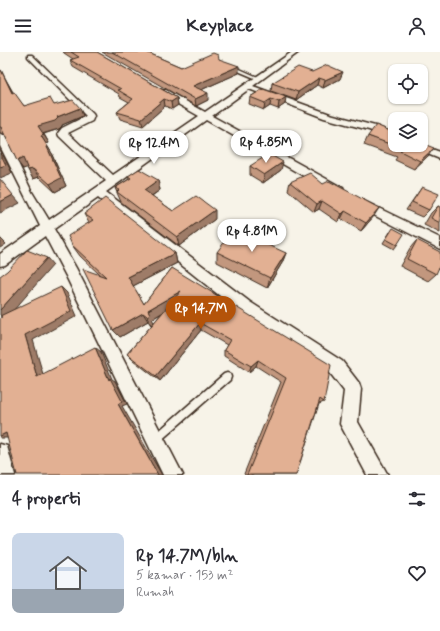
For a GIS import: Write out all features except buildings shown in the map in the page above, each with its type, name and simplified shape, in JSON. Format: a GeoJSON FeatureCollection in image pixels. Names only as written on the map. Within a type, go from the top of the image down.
{"type":"FeatureCollection","features":[{"type":"Feature","properties":{"kind":"street"},"geometry":{"type":"LineString","coordinates":[[0,261],[296,52]]}},
{"type":"Feature","properties":{"kind":"street"},"geometry":{"type":"LineString","coordinates":[[30,56],[90,116],[89,119],[65,130],[63,133],[64,136],[113,181]]}},
{"type":"Feature","properties":{"kind":"street"},"geometry":{"type":"LineString","coordinates":[[247,86],[327,116],[372,128],[388,135]]}},
{"type":"Feature","properties":{"kind":"street"},"geometry":{"type":"LineString","coordinates":[[156,88],[353,198],[440,244]]}},
{"type":"Feature","properties":{"kind":"street"},"geometry":{"type":"LineString","coordinates":[[0,136],[10,159],[71,272],[173,475]]}},
{"type":"Feature","properties":{"kind":"street"},"geometry":{"type":"LineString","coordinates":[[428,151],[440,156]]}},
{"type":"Feature","properties":{"kind":"street"},"geometry":{"type":"LineString","coordinates":[[98,192],[245,307],[336,367],[353,389],[349,424],[378,475]]}},
{"type":"Feature","properties":{"kind":"street"},"geometry":{"type":"LineString","coordinates":[[0,453],[5,475]]}},
{"type":"Feature","properties":{"kind":"lane"},"geometry":{"type":"LineString","coordinates":[[229,66],[258,78]]}},
{"type":"Feature","properties":{"kind":"lane"},"geometry":{"type":"LineString","coordinates":[[155,440],[227,377]]}}]}
